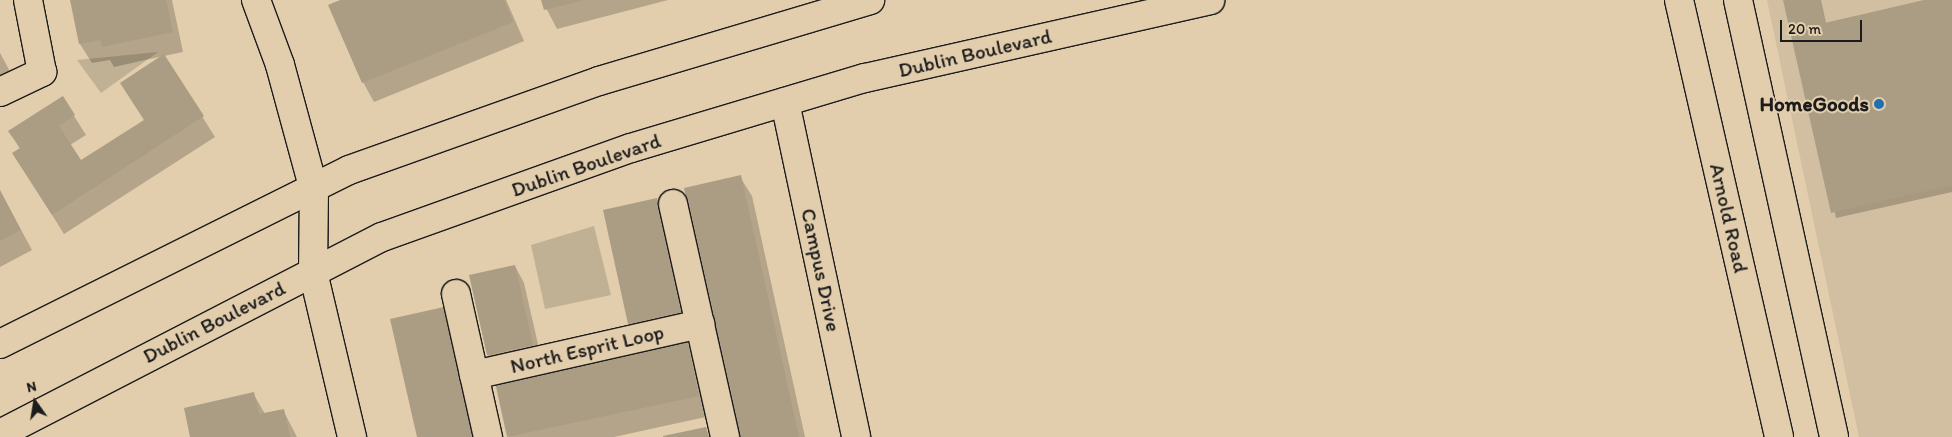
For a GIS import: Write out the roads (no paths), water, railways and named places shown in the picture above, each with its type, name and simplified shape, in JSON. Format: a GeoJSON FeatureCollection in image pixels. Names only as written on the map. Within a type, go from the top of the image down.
{"type":"FeatureCollection","features":[{"type":"Feature","properties":{"kind":"street"},"geometry":{"type":"LineString","coordinates":[[0,92],[42,72],[28,0]]}},
{"type":"Feature","properties":{"kind":"street"},"geometry":{"type":"LineString","coordinates":[[256,0],[280,65],[314,190],[313,272],[352,437]]}},
{"type":"Feature","properties":{"kind":"street"},"geometry":{"type":"LineString","coordinates":[[0,344],[364,164],[598,81],[870,0]]}},
{"type":"Feature","properties":{"kind":"street","name":"Dublin Boulevard"},"geometry":{"type":"LineString","coordinates":[[0,434],[382,238],[630,148],[865,78],[1210,0]]}},
{"type":"Feature","properties":{"kind":"street","name":"Arnold Road"},"geometry":{"type":"LineString","coordinates":[[1679,0],[1779,437]]}},
{"type":"Feature","properties":{"kind":"street"},"geometry":{"type":"LineString","coordinates":[[1738,0],[1834,437]]}},
{"type":"Feature","properties":{"kind":"street","name":"Campus Drive"},"geometry":{"type":"LineString","coordinates":[[785,102],[856,437]]}},
{"type":"Feature","properties":{"kind":"street"},"geometry":{"type":"LineString","coordinates":[[673,204],[725,437]]}},
{"type":"Feature","properties":{"kind":"street"},"geometry":{"type":"LineString","coordinates":[[456,294],[488,437]]}},
{"type":"Feature","properties":{"kind":"street","name":"North Esprit Loop"},"geometry":{"type":"LineString","coordinates":[[474,375],[700,324]]}},
{"type":"Feature","properties":{"kind":"place","name":"HomeGoods"},"geometry":{"type":"Point","coordinates":[1879,104]}}]}
